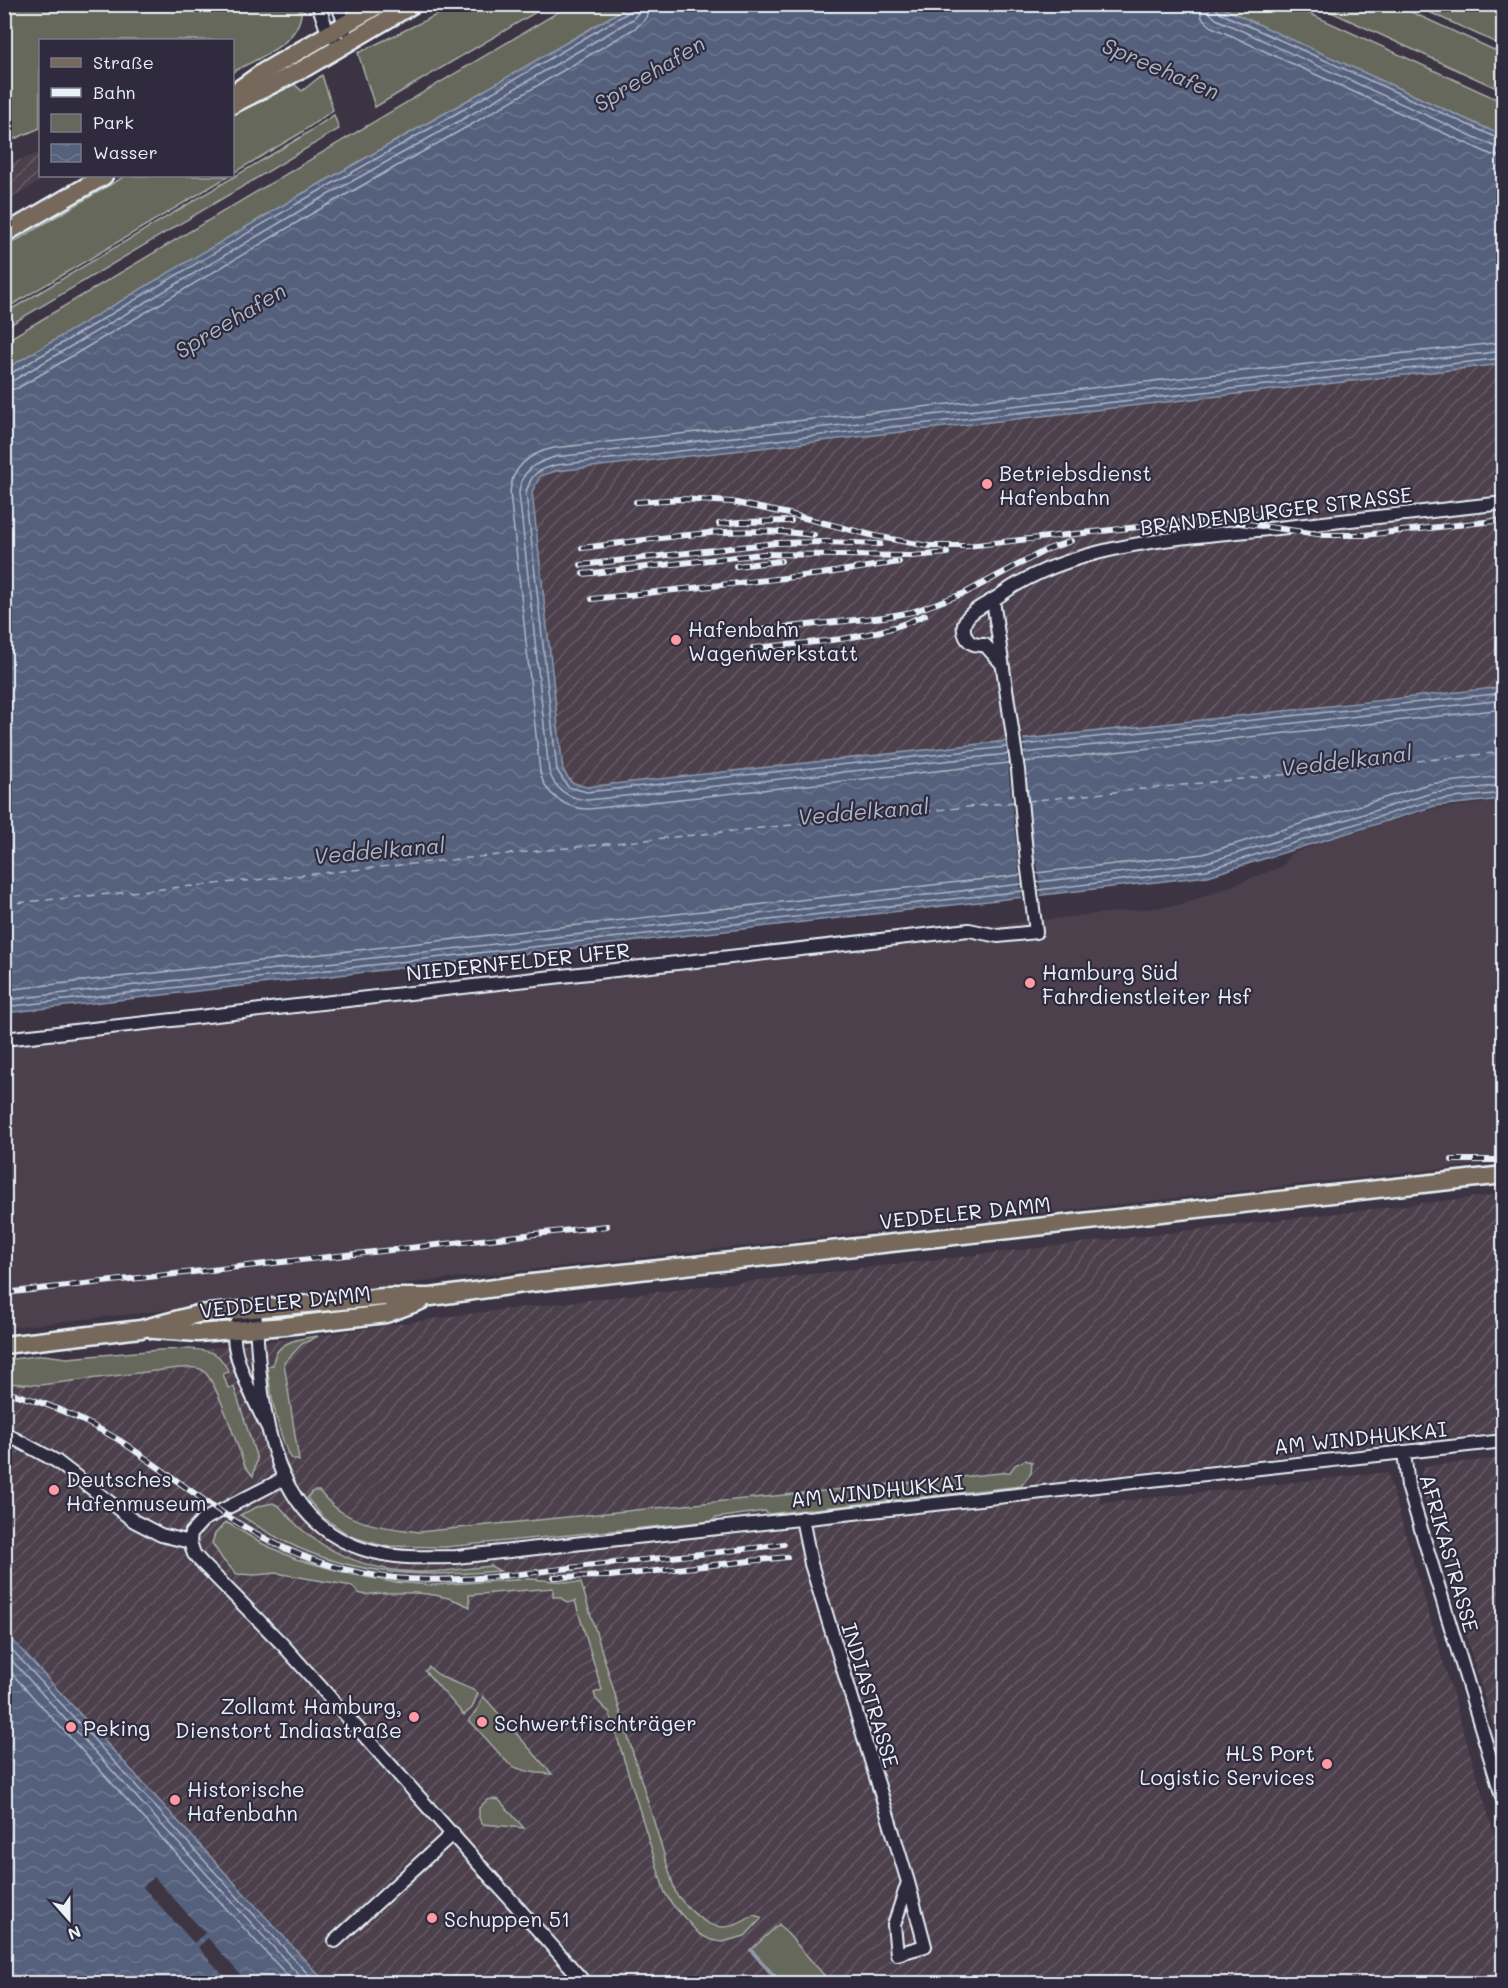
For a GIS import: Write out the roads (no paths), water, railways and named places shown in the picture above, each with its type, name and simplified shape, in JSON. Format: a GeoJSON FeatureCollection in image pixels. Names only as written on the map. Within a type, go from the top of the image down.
{"type":"FeatureCollection","features":[{"type":"Feature","properties":{"kind":"main road"},"geometry":{"type":"LineString","coordinates":[[234,104],[306,68],[414,4]]}},
{"type":"Feature","properties":{"kind":"main road"},"geometry":{"type":"LineString","coordinates":[[234,93],[263,72],[374,8]]}},
{"type":"Feature","properties":{"kind":"main road"},"geometry":{"type":"LineString","coordinates":[[4,234],[103,177]]}},
{"type":"Feature","properties":{"kind":"main road","name":"VEDDELER DAMM"},"geometry":{"type":"LineString","coordinates":[[4,1345],[141,1329],[198,1314],[384,1297],[431,1297],[570,1279],[1503,1175]]}},
{"type":"Feature","properties":{"kind":"main road","name":"VEDDELER DAMM"},"geometry":{"type":"LineString","coordinates":[[141,1329],[198,1334],[256,1329],[386,1314],[431,1297]]}},
{"type":"Feature","properties":{"kind":"street"},"geometry":{"type":"LineString","coordinates":[[318,4],[328,33],[342,46]]}},
{"type":"Feature","properties":{"kind":"street"},"geometry":{"type":"LineString","coordinates":[[337,4],[345,23],[342,46]]}},
{"type":"Feature","properties":{"kind":"street","name":"BRANDENBURGER STRASSE"},"geometry":{"type":"LineString","coordinates":[[1003,665],[985,645],[975,645],[967,640],[963,630],[965,621],[975,610],[1029,577],[1075,559],[1166,539],[1503,503]]}},
{"type":"Feature","properties":{"kind":"street"},"geometry":{"type":"LineString","coordinates":[[993,600],[1003,665]]}},
{"type":"Feature","properties":{"kind":"street"},"geometry":{"type":"LineString","coordinates":[[985,645],[998,634]]}},
{"type":"Feature","properties":{"kind":"street","name":"NIEDERNFELDER UFER"},"geometry":{"type":"LineString","coordinates":[[4,1039],[969,930],[998,936],[1036,932],[1003,665]]}},
{"type":"Feature","properties":{"kind":"street"},"geometry":{"type":"LineString","coordinates":[[234,1331],[242,1318],[255,1309]]}},
{"type":"Feature","properties":{"kind":"street","name":"AM WINDHUKKAI"},"geometry":{"type":"LineString","coordinates":[[255,1309],[262,1393],[268,1428]]}},
{"type":"Feature","properties":{"kind":"street","name":"AM WINDHUKKAI"},"geometry":{"type":"LineString","coordinates":[[234,1331],[239,1362],[268,1428],[285,1478],[305,1512],[330,1534],[355,1546],[383,1554],[415,1557],[456,1557],[1503,1441]]}},
{"type":"Feature","properties":{"kind":"street"},"geometry":{"type":"LineString","coordinates":[[4,1433],[56,1461],[134,1521],[161,1535],[190,1542]]}},
{"type":"Feature","properties":{"kind":"street","name":"AFRIKASTRASSE"},"geometry":{"type":"LineString","coordinates":[[1404,1452],[1408,1486],[1503,1803]]}},
{"type":"Feature","properties":{"kind":"street"},"geometry":{"type":"LineString","coordinates":[[285,1478],[204,1520],[191,1533],[190,1542],[194,1554],[284,1646],[586,1983]]}},
{"type":"Feature","properties":{"kind":"street","name":"INDIASTRASSE"},"geometry":{"type":"LineString","coordinates":[[802,1518],[811,1564],[908,1882],[925,1946],[897,1954],[894,1925],[908,1882]]}},
{"type":"Feature","properties":{"kind":"street"},"geometry":{"type":"LineString","coordinates":[[335,1941],[453,1833]]}},
{"type":"Feature","properties":{"kind":"water"},"geometry":{"type":"Polygon","coordinates":[[[631,5],[1216,5],[1503,136],[1503,364],[556,471],[540,476],[532,492],[563,770],[571,782],[586,787],[1503,687],[1503,799],[1435,806],[1208,876],[5,1013],[4,370],[302,194],[631,5]]]}},
{"type":"Feature","properties":{"kind":"water"},"geometry":{"type":"Polygon","coordinates":[[[5,1632],[326,1983],[5,1983],[5,1632]]]}},
{"type":"Feature","properties":{"kind":"waterway"},"geometry":{"type":"LineString","coordinates":[[751,1950],[781,1984]]}},
{"type":"Feature","properties":{"kind":"railway"},"geometry":{"type":"LineString","coordinates":[[636,502],[681,499],[732,502],[875,536],[928,546],[967,546],[1184,522],[1240,523],[1325,535],[1364,535],[1504,520]]}},
{"type":"Feature","properties":{"kind":"railway"},"geometry":{"type":"LineString","coordinates":[[1228,517],[1279,510]]}},
{"type":"Feature","properties":{"kind":"railway"},"geometry":{"type":"LineString","coordinates":[[719,524],[791,521]]}},
{"type":"Feature","properties":{"kind":"railway"},"geometry":{"type":"LineString","coordinates":[[582,548],[727,532],[756,531],[814,535]]}},
{"type":"Feature","properties":{"kind":"railway"},"geometry":{"type":"LineString","coordinates":[[751,631],[912,612],[965,593],[1048,549],[1071,541]]}},
{"type":"Feature","properties":{"kind":"railway"},"geometry":{"type":"LineString","coordinates":[[581,565],[776,543],[880,544]]}},
{"type":"Feature","properties":{"kind":"railway"},"geometry":{"type":"LineString","coordinates":[[583,574],[763,554],[912,556],[947,553]]}},
{"type":"Feature","properties":{"kind":"railway"},"geometry":{"type":"LineString","coordinates":[[736,566],[781,561]]}},
{"type":"Feature","properties":{"kind":"railway"},"geometry":{"type":"LineString","coordinates":[[592,599],[821,574],[899,562]]}},
{"type":"Feature","properties":{"kind":"railway"},"geometry":{"type":"LineString","coordinates":[[753,648],[819,642],[862,635],[904,624],[925,615]]}},
{"type":"Feature","properties":{"kind":"railway"},"geometry":{"type":"LineString","coordinates":[[1452,1160],[1504,1160]]}},
{"type":"Feature","properties":{"kind":"railway"},"geometry":{"type":"LineString","coordinates":[[4,1293],[607,1226]]}},
{"type":"Feature","properties":{"kind":"railway"},"geometry":{"type":"LineString","coordinates":[[4,1392],[34,1400],[63,1412],[119,1440],[228,1517],[274,1543],[336,1567],[373,1575],[445,1580],[482,1578],[784,1544]]}},
{"type":"Feature","properties":{"kind":"railway"},"geometry":{"type":"LineString","coordinates":[[554,1577],[610,1576],[787,1557]]}},
{"type":"Feature","properties":{"kind":"place","name":"Betriebsdienst Hafenbahn"},"geometry":{"type":"Point","coordinates":[987,484]}},
{"type":"Feature","properties":{"kind":"place","name":"Hafenbahn Wagenwerkstatt"},"geometry":{"type":"Point","coordinates":[676,640]}},
{"type":"Feature","properties":{"kind":"place","name":"Hamburg Süd Fahrdienstleiter Hsf"},"geometry":{"type":"Point","coordinates":[1030,983]}},
{"type":"Feature","properties":{"kind":"place","name":"Deutsches Hafenmuseum"},"geometry":{"type":"Point","coordinates":[54,1490]}},
{"type":"Feature","properties":{"kind":"place","name":"Zollamt Hamburg, Dienstort Indiastraße"},"geometry":{"type":"Point","coordinates":[414,1717]}},
{"type":"Feature","properties":{"kind":"place","name":"Schwertfischträger"},"geometry":{"type":"Point","coordinates":[482,1722]}},
{"type":"Feature","properties":{"kind":"place","name":"Peking"},"geometry":{"type":"Point","coordinates":[71,1727]}},
{"type":"Feature","properties":{"kind":"place","name":"HLS Port Logistic Services"},"geometry":{"type":"Point","coordinates":[1327,1764]}},
{"type":"Feature","properties":{"kind":"place","name":"Historische Hafenbahn"},"geometry":{"type":"Point","coordinates":[175,1800]}},
{"type":"Feature","properties":{"kind":"place","name":"Schuppen 51"},"geometry":{"type":"Point","coordinates":[432,1918]}},
{"type":"Feature","properties":{"kind":"water label","name":"Spreehafen"},"geometry":{"type":"Point","coordinates":[1161,68]}},
{"type":"Feature","properties":{"kind":"water label","name":"Spreehafen"},"geometry":{"type":"Point","coordinates":[649,73]}},
{"type":"Feature","properties":{"kind":"water label","name":"Spreehafen"},"geometry":{"type":"Point","coordinates":[230,320]}},
{"type":"Feature","properties":{"kind":"water label","name":"Veddelkanal"},"geometry":{"type":"Point","coordinates":[1346,760]}},
{"type":"Feature","properties":{"kind":"water label","name":"Veddelkanal"},"geometry":{"type":"Point","coordinates":[863,811]}},
{"type":"Feature","properties":{"kind":"water label","name":"Veddelkanal"},"geometry":{"type":"Point","coordinates":[379,850]}}]}
